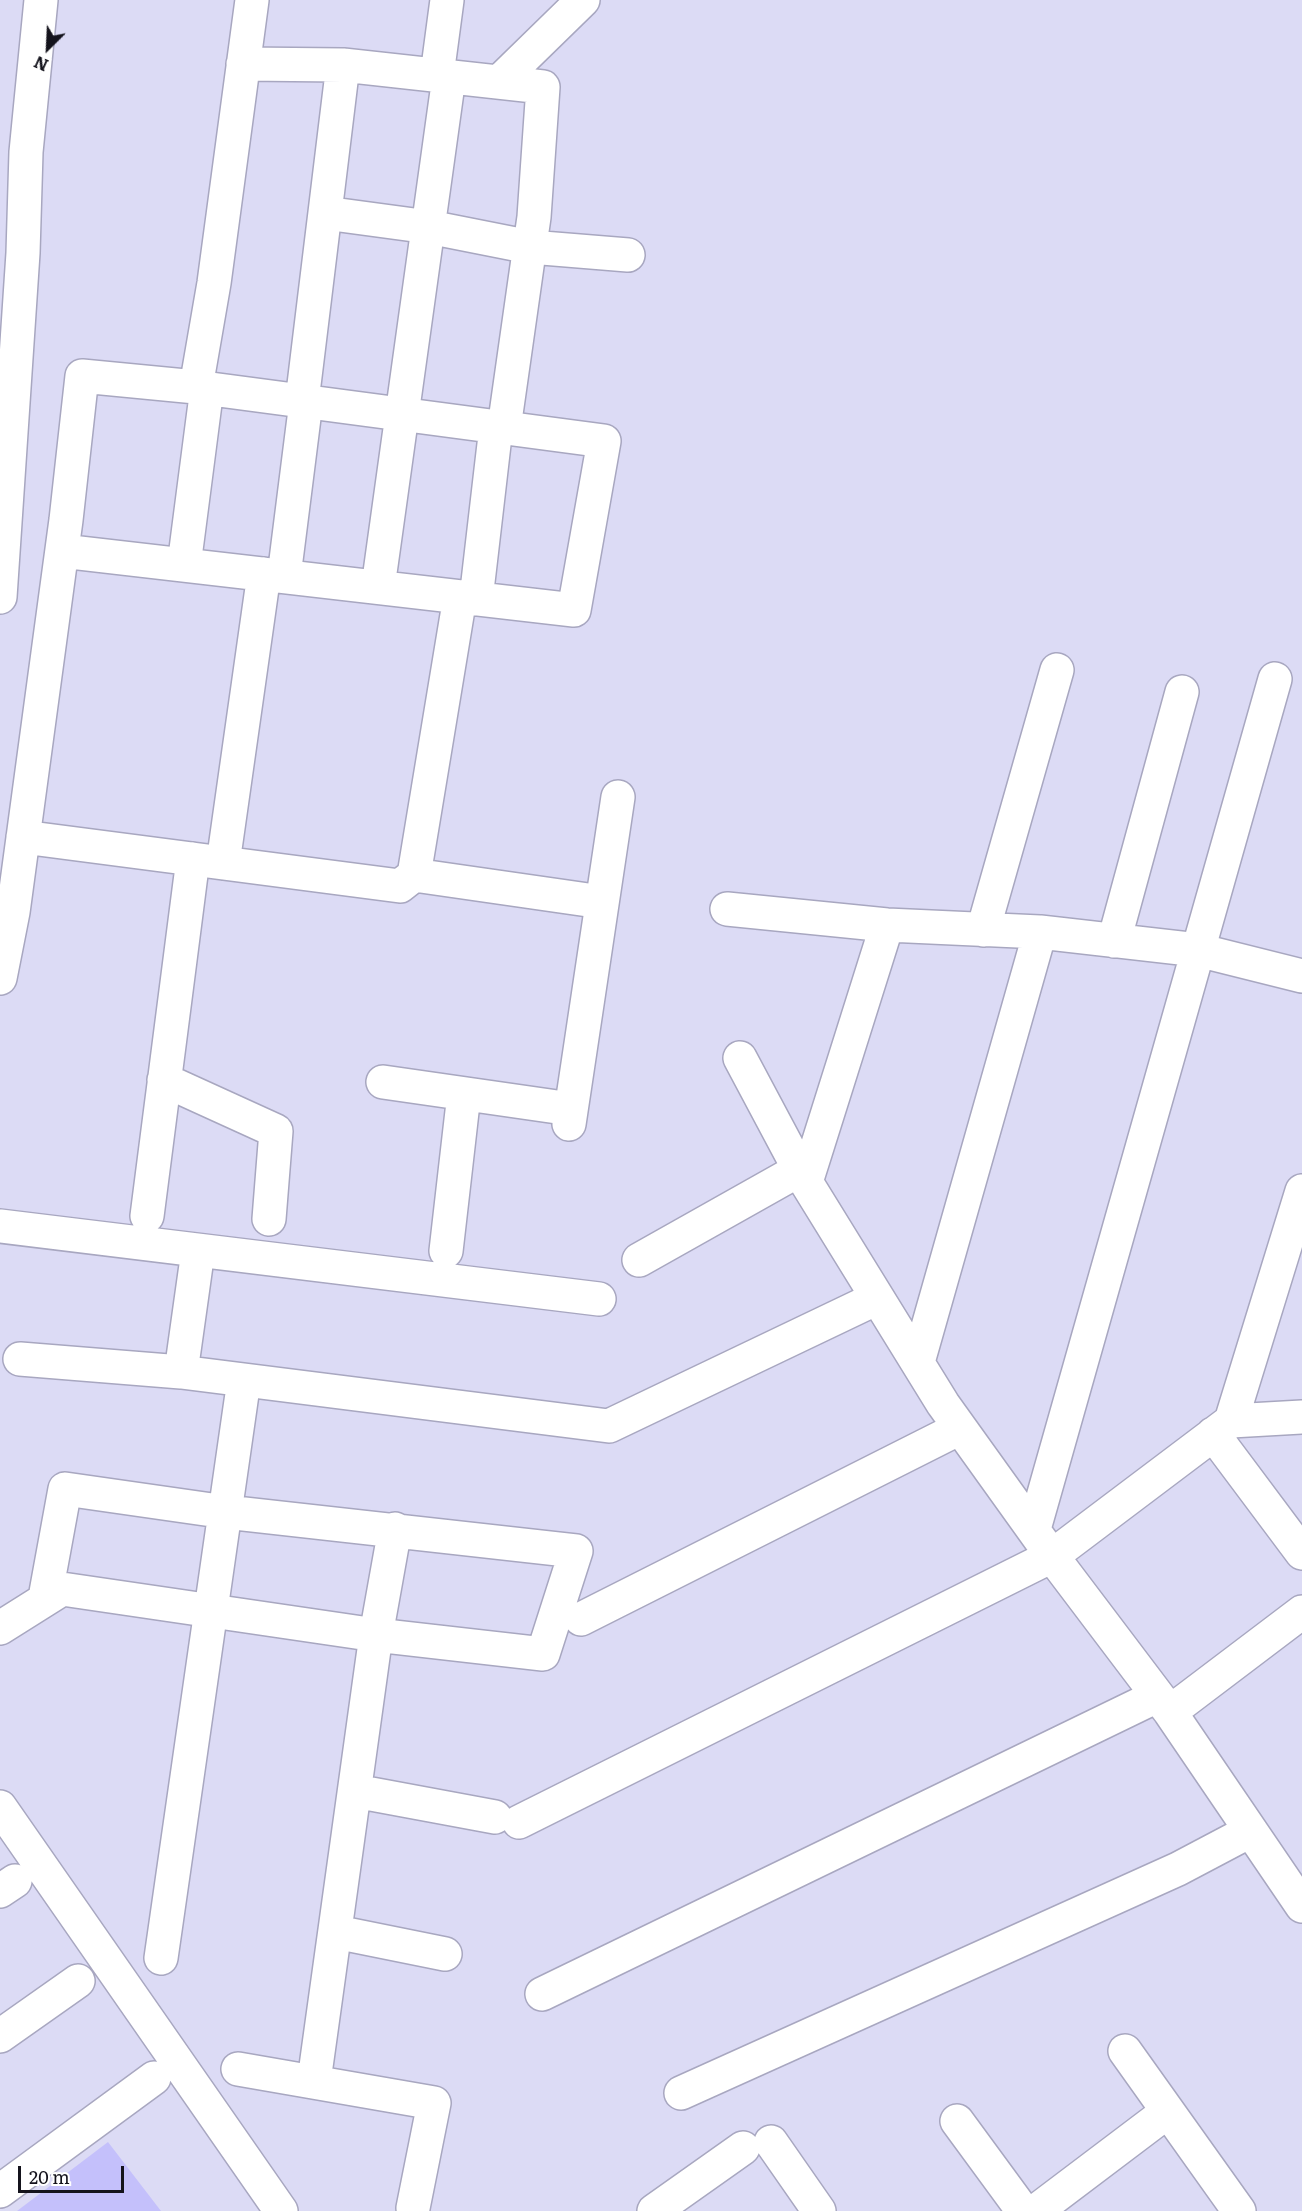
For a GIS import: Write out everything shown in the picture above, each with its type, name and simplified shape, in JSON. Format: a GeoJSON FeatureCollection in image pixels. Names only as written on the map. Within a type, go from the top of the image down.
{"type":"FeatureCollection","features":[{"type":"Feature","properties":{"kind":"street"},"geometry":{"type":"LineString","coordinates":[[0,597],[23,253],[26,152],[41,0]]}},
{"type":"Feature","properties":{"kind":"street"},"geometry":{"type":"LineString","coordinates":[[184,565],[214,282],[252,0]]}},
{"type":"Feature","properties":{"kind":"street"},"geometry":{"type":"LineString","coordinates":[[378,587],[429,227],[443,76],[447,0]]}},
{"type":"Feature","properties":{"kind":"street"},"geometry":{"type":"LineString","coordinates":[[499,82],[583,0]]}},
{"type":"Feature","properties":{"kind":"street"},"geometry":{"type":"LineString","coordinates":[[23,837],[400,886],[414,875],[500,428],[530,247],[543,87],[343,65],[243,64]]}},
{"type":"Feature","properties":{"kind":"street"},"geometry":{"type":"LineString","coordinates":[[147,1216],[164,1080],[208,861],[274,575],[304,401],[343,65]]}},
{"type":"Feature","properties":{"kind":"street"},"geometry":{"type":"LineString","coordinates":[[325,213],[429,227],[530,247],[628,255]]}},
{"type":"Feature","properties":{"kind":"street"},"geometry":{"type":"LineString","coordinates":[[0,978],[13,912],[62,550],[82,376],[202,388],[604,441],[574,610],[62,550]]}},
{"type":"Feature","properties":{"kind":"street"},"geometry":{"type":"LineString","coordinates":[[983,930],[1057,670]]}},
{"type":"Feature","properties":{"kind":"street"},"geometry":{"type":"LineString","coordinates":[[1034,1529],[1275,679]]}},
{"type":"Feature","properties":{"kind":"street"},"geometry":{"type":"LineString","coordinates":[[1114,941],[1182,692]]}},
{"type":"Feature","properties":{"kind":"street"},"geometry":{"type":"LineString","coordinates":[[383,1082],[464,1094],[570,1117],[618,797]]}},
{"type":"Feature","properties":{"kind":"street"},"geometry":{"type":"LineString","coordinates":[[414,875],[603,902]]}},
{"type":"Feature","properties":{"kind":"street"},"geometry":{"type":"LineString","coordinates":[[727,909],[887,925],[1040,932],[1198,950],[1302,976]]}},
{"type":"Feature","properties":{"kind":"street"},"geometry":{"type":"LineString","coordinates":[[639,1260],[803,1176],[887,925]]}},
{"type":"Feature","properties":{"kind":"street"},"geometry":{"type":"LineString","coordinates":[[918,1362],[1040,932]]}},
{"type":"Feature","properties":{"kind":"street"},"geometry":{"type":"LineString","coordinates":[[740,1058],[803,1176],[960,1428],[1164,1704],[1250,1831],[1290,1864],[1302,1906]]}},
{"type":"Feature","properties":{"kind":"street"},"geometry":{"type":"LineString","coordinates":[[164,1080],[276,1131],[269,1219]]}},
{"type":"Feature","properties":{"kind":"street"},"geometry":{"type":"LineString","coordinates":[[446,1251],[464,1094]]}},
{"type":"Feature","properties":{"kind":"street"},"geometry":{"type":"LineString","coordinates":[[1222,1428],[1302,1191]]}},
{"type":"Feature","properties":{"kind":"street"},"geometry":{"type":"LineString","coordinates":[[0,1226],[599,1299]]}},
{"type":"Feature","properties":{"kind":"street"},"geometry":{"type":"LineString","coordinates":[[182,1372],[198,1251]]}},
{"type":"Feature","properties":{"kind":"street"},"geometry":{"type":"LineString","coordinates":[[20,1359],[182,1372],[609,1426],[878,1298]]}},
{"type":"Feature","properties":{"kind":"street"},"geometry":{"type":"LineString","coordinates":[[160,1958],[244,1380]]}},
{"type":"Feature","properties":{"kind":"street"},"geometry":{"type":"LineString","coordinates":[[355,1791],[507,1820],[1053,1556],[1222,1428],[1302,1417]]}},
{"type":"Feature","properties":{"kind":"street"},"geometry":{"type":"LineString","coordinates":[[581,1619],[960,1428]]}},
{"type":"Feature","properties":{"kind":"street"},"geometry":{"type":"LineString","coordinates":[[1222,1428],[1302,1553]]}},
{"type":"Feature","properties":{"kind":"street"},"geometry":{"type":"LineString","coordinates":[[0,1628],[62,1589],[376,1635],[543,1654],[576,1551],[395,1529],[226,1512],[65,1489],[45,1598]]}},
{"type":"Feature","properties":{"kind":"street"},"geometry":{"type":"LineString","coordinates":[[314,2081],[376,1635],[395,1529]]}},
{"type":"Feature","properties":{"kind":"street"},"geometry":{"type":"LineString","coordinates":[[542,1994],[1164,1704],[1302,1612]]}},
{"type":"Feature","properties":{"kind":"street"},"geometry":{"type":"LineString","coordinates":[[0,1807],[278,2210]]}},
{"type":"Feature","properties":{"kind":"street"},"geometry":{"type":"LineString","coordinates":[[681,2093],[1178,1869],[1250,1831]]}},
{"type":"Feature","properties":{"kind":"street"},"geometry":{"type":"LineString","coordinates":[[336,1932],[445,1954]]}},
{"type":"Feature","properties":{"kind":"street"},"geometry":{"type":"LineString","coordinates":[[0,2036],[78,1981]]}},
{"type":"Feature","properties":{"kind":"street"},"geometry":{"type":"LineString","coordinates":[[1125,2051],[1239,2211]]}},
{"type":"Feature","properties":{"kind":"street"},"geometry":{"type":"LineString","coordinates":[[238,2069],[435,2103],[413,2208]]}},
{"type":"Feature","properties":{"kind":"street"},"geometry":{"type":"LineString","coordinates":[[0,2191],[154,2078]]}},
{"type":"Feature","properties":{"kind":"street"},"geometry":{"type":"LineString","coordinates":[[1036,2211],[1167,2112]]}},
{"type":"Feature","properties":{"kind":"street"},"geometry":{"type":"LineString","coordinates":[[957,2121],[1023,2211]]}},
{"type":"Feature","properties":{"kind":"street"},"geometry":{"type":"LineString","coordinates":[[654,2211],[757,2145],[819,2211]]}},
{"type":"Feature","properties":{"kind":"shaded area"},"geometry":{"type":"Polygon","coordinates":[[[108,2142],[161,2211],[17,2211],[108,2142]]]}}]}
